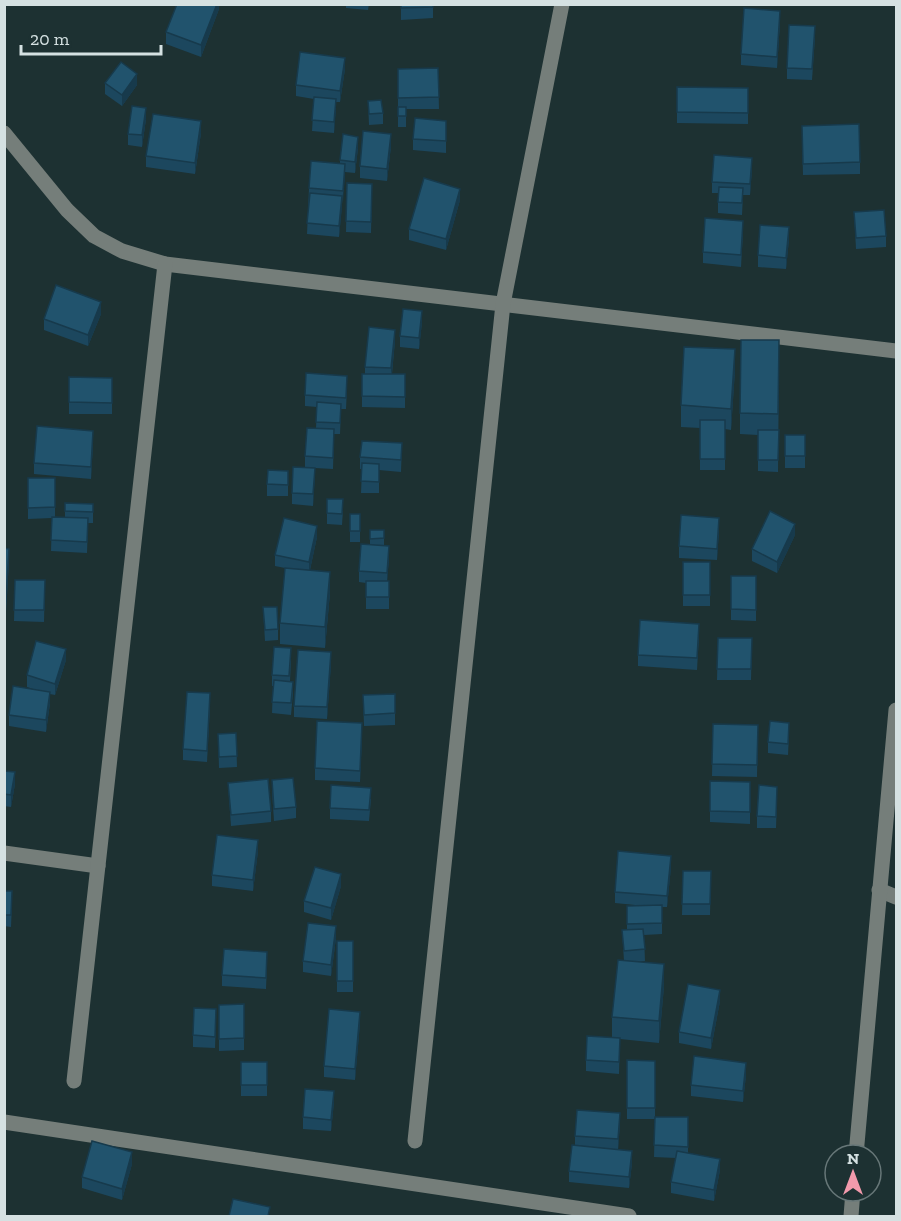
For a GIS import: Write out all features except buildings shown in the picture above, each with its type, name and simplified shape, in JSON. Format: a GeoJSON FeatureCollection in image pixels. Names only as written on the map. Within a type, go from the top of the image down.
{"type":"FeatureCollection","features":[{"type":"Feature","properties":{"kind":"street"},"geometry":{"type":"LineString","coordinates":[[415,1141],[502,304],[562,4]]}},
{"type":"Feature","properties":{"kind":"street"},"geometry":{"type":"LineString","coordinates":[[4,133],[67,210],[94,236],[122,251],[165,264],[897,351]]}},
{"type":"Feature","properties":{"kind":"street"},"geometry":{"type":"LineString","coordinates":[[74,1082],[165,264]]}},
{"type":"Feature","properties":{"kind":"street"},"geometry":{"type":"LineString","coordinates":[[857,1143],[897,710]]}},
{"type":"Feature","properties":{"kind":"street"},"geometry":{"type":"LineString","coordinates":[[4,853],[98,866]]}},
{"type":"Feature","properties":{"kind":"street"},"geometry":{"type":"LineString","coordinates":[[879,890],[897,897]]}},
{"type":"Feature","properties":{"kind":"street"},"geometry":{"type":"LineString","coordinates":[[4,1122],[629,1216]]}}]}
